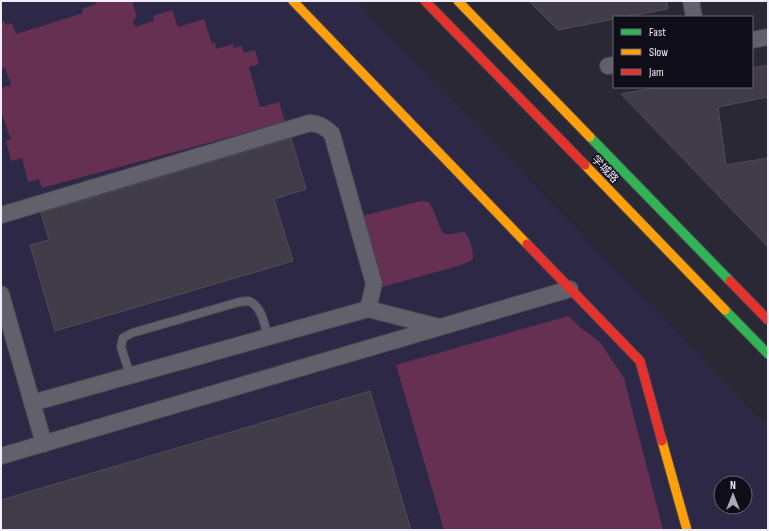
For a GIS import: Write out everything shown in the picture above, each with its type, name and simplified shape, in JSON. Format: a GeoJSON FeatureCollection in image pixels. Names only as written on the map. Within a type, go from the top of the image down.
{"type":"FeatureCollection","features":[{"type":"Feature","properties":{"kind":"main road"},"geometry":{"type":"LineString","coordinates":[[293,1],[640,361],[687,530]]}},
{"type":"Feature","properties":{"kind":"main road","name":"学城路"},"geometry":{"type":"LineString","coordinates":[[425,1],[768,354]]}},
{"type":"Feature","properties":{"kind":"main road","name":"学城路"},"geometry":{"type":"LineString","coordinates":[[458,1],[768,320]]}},
{"type":"Feature","properties":{"kind":"street"},"geometry":{"type":"LineString","coordinates":[[691,1],[694,16]]}},
{"type":"Feature","properties":{"kind":"street"},"geometry":{"type":"LineString","coordinates":[[753,40],[768,37]]}},
{"type":"Feature","properties":{"kind":"street"},"geometry":{"type":"LineString","coordinates":[[1,215],[310,124],[318,124],[332,134],[374,284],[368,309]]}},
{"type":"Feature","properties":{"kind":"street"},"geometry":{"type":"LineString","coordinates":[[1,456],[570,289]]}},
{"type":"Feature","properties":{"kind":"street"},"geometry":{"type":"LineString","coordinates":[[1,294],[44,444]]}},
{"type":"Feature","properties":{"kind":"street"},"geometry":{"type":"LineString","coordinates":[[32,403],[368,309],[439,327]]}},
{"type":"Feature","properties":{"kind":"lane"},"geometry":{"type":"LineString","coordinates":[[130,375],[121,347],[123,338],[132,333],[238,302],[248,301],[256,305],[268,336]]}},
{"type":"Feature","properties":{"kind":"shaded area"},"geometry":{"type":"Polygon","coordinates":[[[1,1],[357,1],[768,427],[768,530],[1,530],[1,1]]]}},
{"type":"Feature","properties":{"kind":"shaded area"},"geometry":{"type":"Polygon","coordinates":[[[95,1],[132,1],[137,17],[133,21],[135,27],[154,21],[153,16],[172,10],[178,27],[204,19],[212,44],[215,42],[216,49],[233,44],[234,48],[242,46],[244,53],[255,50],[259,64],[249,67],[260,107],[279,102],[285,122],[42,188],[39,179],[28,182],[22,158],[11,161],[6,140],[11,140],[1,111],[1,88],[11,85],[5,68],[1,69],[1,22],[4,21],[6,25],[12,23],[16,34],[83,13],[82,9],[96,4],[95,1]]]}},
{"type":"Feature","properties":{"kind":"shaded area"},"geometry":{"type":"Polygon","coordinates":[[[421,201],[429,202],[444,234],[464,232],[471,244],[473,259],[458,266],[382,287],[362,216],[421,201]]]}},
{"type":"Feature","properties":{"kind":"shaded area"},"geometry":{"type":"Polygon","coordinates":[[[568,316],[600,342],[624,378],[663,530],[444,530],[396,365],[568,316]]]}},
{"type":"Feature","properties":{"kind":"building"},"geometry":{"type":"Polygon","coordinates":[[[529,1],[667,1],[668,9],[630,16],[613,16],[613,19],[558,30],[529,1]]]}},
{"type":"Feature","properties":{"kind":"building"},"geometry":{"type":"Polygon","coordinates":[[[768,65],[768,97],[718,107],[726,165],[768,158],[768,247],[621,94],[654,88],[753,88],[753,68],[768,65]]]}},
{"type":"Feature","properties":{"kind":"building"},"geometry":{"type":"Polygon","coordinates":[[[291,138],[306,189],[274,199],[293,261],[55,331],[30,245],[49,240],[41,213],[291,138]]]}},
{"type":"Feature","properties":{"kind":"building"},"geometry":{"type":"Polygon","coordinates":[[[370,391],[411,530],[1,530],[1,500],[370,391]]]}},
{"type":"Feature","properties":{"kind":"traffic: fast"},"geometry":{"type":"LineString","coordinates":[[590,137],[730,281]]}},
{"type":"Feature","properties":{"kind":"traffic: fast"},"geometry":{"type":"LineString","coordinates":[[725,310],[768,354]]}},
{"type":"Feature","properties":{"kind":"traffic: slow"},"geometry":{"type":"LineString","coordinates":[[293,1],[527,244]]}},
{"type":"Feature","properties":{"kind":"traffic: slow"},"geometry":{"type":"LineString","coordinates":[[458,1],[590,137]]}},
{"type":"Feature","properties":{"kind":"traffic: slow"},"geometry":{"type":"LineString","coordinates":[[585,165],[725,310]]}},
{"type":"Feature","properties":{"kind":"traffic: slow"},"geometry":{"type":"LineString","coordinates":[[662,441],[687,530]]}},
{"type":"Feature","properties":{"kind":"traffic: jam"},"geometry":{"type":"LineString","coordinates":[[425,1],[585,165]]}},
{"type":"Feature","properties":{"kind":"traffic: jam"},"geometry":{"type":"LineString","coordinates":[[527,244],[640,361],[662,441]]}},
{"type":"Feature","properties":{"kind":"traffic: jam"},"geometry":{"type":"LineString","coordinates":[[730,281],[768,320]]}}]}
